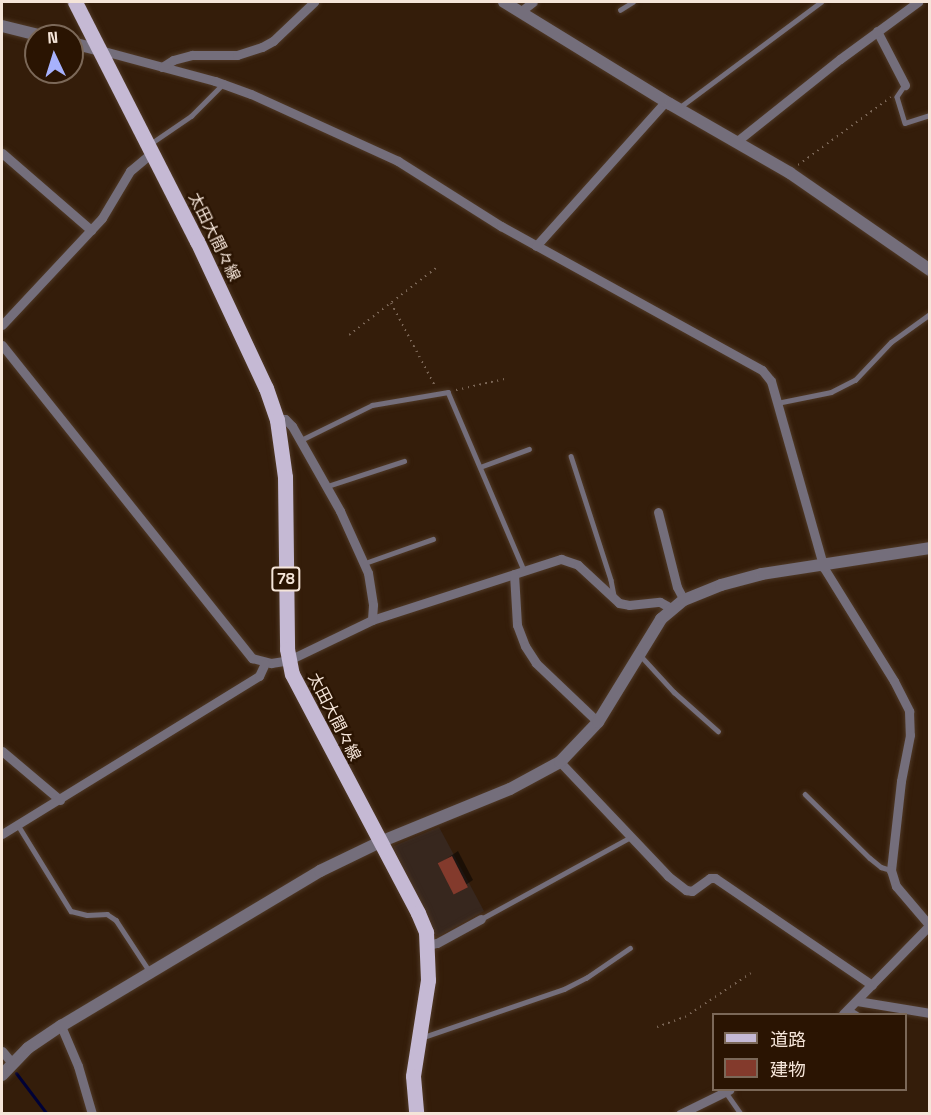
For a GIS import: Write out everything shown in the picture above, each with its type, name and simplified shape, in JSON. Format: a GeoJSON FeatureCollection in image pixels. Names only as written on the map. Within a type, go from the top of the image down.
{"type":"FeatureCollection","features":[{"type":"Feature","properties":{"kind":"main road","name":"太田大間々線"},"geometry":{"type":"LineString","coordinates":[[75,2],[151,148],[266,388],[277,420],[285,477],[289,660],[298,688],[423,922],[428,945],[428,980],[413,1076],[416,1113]]}},
{"type":"Feature","properties":{"kind":"street"},"geometry":{"type":"LineString","coordinates":[[162,67],[173,60],[192,55],[237,55],[262,47],[273,41],[314,2]]}},
{"type":"Feature","properties":{"kind":"street"},"geometry":{"type":"LineString","coordinates":[[504,2],[666,101],[790,173],[930,270]]}},
{"type":"Feature","properties":{"kind":"street"},"geometry":{"type":"LineString","coordinates":[[520,12],[533,2]]}},
{"type":"Feature","properties":{"kind":"street"},"geometry":{"type":"LineString","coordinates":[[736,142],[877,31],[918,2]]}},
{"type":"Feature","properties":{"kind":"street"},"geometry":{"type":"LineString","coordinates":[[2,26],[24,32]]}},
{"type":"Feature","properties":{"kind":"street"},"geometry":{"type":"LineString","coordinates":[[877,31],[905,85]]}},
{"type":"Feature","properties":{"kind":"street"},"geometry":{"type":"LineString","coordinates":[[84,46],[224,83],[410,168],[536,246],[762,370],[771,381],[822,563],[903,696],[909,711],[910,735],[901,781],[891,870],[896,886],[929,926],[857,1001],[850,1013]]}},
{"type":"Feature","properties":{"kind":"street"},"geometry":{"type":"LineString","coordinates":[[536,246],[666,101]]}},
{"type":"Feature","properties":{"kind":"street"},"geometry":{"type":"LineString","coordinates":[[2,325],[102,218],[130,171],[151,148]]}},
{"type":"Feature","properties":{"kind":"street"},"geometry":{"type":"LineString","coordinates":[[2,153],[90,230]]}},
{"type":"Feature","properties":{"kind":"street"},"geometry":{"type":"LineString","coordinates":[[2,345],[252,658],[265,663],[289,660],[372,620],[519,572],[567,559],[578,565],[614,599],[625,605],[660,602],[671,609]]}},
{"type":"Feature","properties":{"kind":"street"},"geometry":{"type":"LineString","coordinates":[[277,420],[288,421],[328,486],[364,564],[373,605],[372,620]]}},
{"type":"Feature","properties":{"kind":"street"},"geometry":{"type":"LineString","coordinates":[[658,512],[678,587],[684,600]]}},
{"type":"Feature","properties":{"kind":"street"},"geometry":{"type":"LineString","coordinates":[[2,1075],[12,1063],[61,1026],[320,871],[380,842],[524,783],[560,762],[598,722],[652,631],[671,609],[684,600],[752,577],[822,563],[930,548]]}},
{"type":"Feature","properties":{"kind":"street"},"geometry":{"type":"LineString","coordinates":[[519,572],[517,625],[525,646],[536,663],[598,722]]}},
{"type":"Feature","properties":{"kind":"street"},"geometry":{"type":"LineString","coordinates":[[2,834],[259,676],[265,663]]}},
{"type":"Feature","properties":{"kind":"street"},"geometry":{"type":"LineString","coordinates":[[2,751],[60,800]]}},
{"type":"Feature","properties":{"kind":"street"},"geometry":{"type":"LineString","coordinates":[[560,762],[631,837],[686,890],[692,891],[710,878],[715,878],[872,985]]}},
{"type":"Feature","properties":{"kind":"street"},"geometry":{"type":"LineString","coordinates":[[428,945],[482,919]]}},
{"type":"Feature","properties":{"kind":"street"},"geometry":{"type":"LineString","coordinates":[[857,1001],[930,1013]]}},
{"type":"Feature","properties":{"kind":"street"},"geometry":{"type":"LineString","coordinates":[[61,1026],[78,1066],[92,1113]]}},
{"type":"Feature","properties":{"kind":"street"},"geometry":{"type":"LineString","coordinates":[[2,1051],[12,1063]]}},
{"type":"Feature","properties":{"kind":"street"},"geometry":{"type":"LineString","coordinates":[[680,1113],[725,1091]]}},
{"type":"Feature","properties":{"kind":"lane"},"geometry":{"type":"LineString","coordinates":[[621,10],[633,2]]}},
{"type":"Feature","properties":{"kind":"lane"},"geometry":{"type":"LineString","coordinates":[[679,108],[821,2]]}},
{"type":"Feature","properties":{"kind":"lane"},"geometry":{"type":"LineString","coordinates":[[151,148],[191,116],[224,83]]}},
{"type":"Feature","properties":{"kind":"lane"},"geometry":{"type":"LineString","coordinates":[[905,85],[898,93],[905,123],[930,115]]}},
{"type":"Feature","properties":{"kind":"lane"},"geometry":{"type":"LineString","coordinates":[[777,403],[831,392],[855,380],[891,342],[930,314]]}},
{"type":"Feature","properties":{"kind":"lane"},"geometry":{"type":"LineString","coordinates":[[301,440],[372,405],[448,392],[480,467],[519,572]]}},
{"type":"Feature","properties":{"kind":"lane"},"geometry":{"type":"LineString","coordinates":[[480,467],[529,449]]}},
{"type":"Feature","properties":{"kind":"lane"},"geometry":{"type":"LineString","coordinates":[[571,456],[611,580],[614,599]]}},
{"type":"Feature","properties":{"kind":"lane"},"geometry":{"type":"LineString","coordinates":[[328,486],[404,461]]}},
{"type":"Feature","properties":{"kind":"lane"},"geometry":{"type":"LineString","coordinates":[[364,564],[433,539]]}},
{"type":"Feature","properties":{"kind":"lane"},"geometry":{"type":"LineString","coordinates":[[639,654],[674,692],[718,731]]}},
{"type":"Feature","properties":{"kind":"lane"},"geometry":{"type":"LineString","coordinates":[[805,794],[870,858],[881,867],[891,870]]}},
{"type":"Feature","properties":{"kind":"lane"},"geometry":{"type":"LineString","coordinates":[[18,825],[71,911],[87,915],[108,914],[116,920],[150,973]]}},
{"type":"Feature","properties":{"kind":"lane"},"geometry":{"type":"LineString","coordinates":[[482,919],[631,837]]}},
{"type":"Feature","properties":{"kind":"lane"},"geometry":{"type":"LineString","coordinates":[[419,1038],[564,989],[586,978],[630,948]]}},
{"type":"Feature","properties":{"kind":"lane"},"geometry":{"type":"LineString","coordinates":[[728,1091],[741,1113]]}},
{"type":"Feature","properties":{"kind":"path"},"geometry":{"type":"LineString","coordinates":[[790,173],[898,93]]}},
{"type":"Feature","properties":{"kind":"path"},"geometry":{"type":"LineString","coordinates":[[349,334],[436,268]]}},
{"type":"Feature","properties":{"kind":"path"},"geometry":{"type":"LineString","coordinates":[[391,303],[440,393]]}},
{"type":"Feature","properties":{"kind":"path"},"geometry":{"type":"LineString","coordinates":[[448,392],[509,378]]}},
{"type":"Feature","properties":{"kind":"path"},"geometry":{"type":"LineString","coordinates":[[657,1027],[685,1017],[751,973]]}},
{"type":"Feature","properties":{"kind":"shaded area"},"geometry":{"type":"Polygon","coordinates":[[[439,827],[484,911],[439,936],[432,933],[393,852],[394,846],[439,827]]]}},
{"type":"Feature","properties":{"kind":"building"},"geometry":{"type":"Polygon","coordinates":[[[452,856],[468,887],[454,894],[438,863],[452,856]]]}},
{"type":"Feature","properties":{"kind":"waterway"},"geometry":{"type":"LineString","coordinates":[[16,1073],[47,1114]]}}]}
